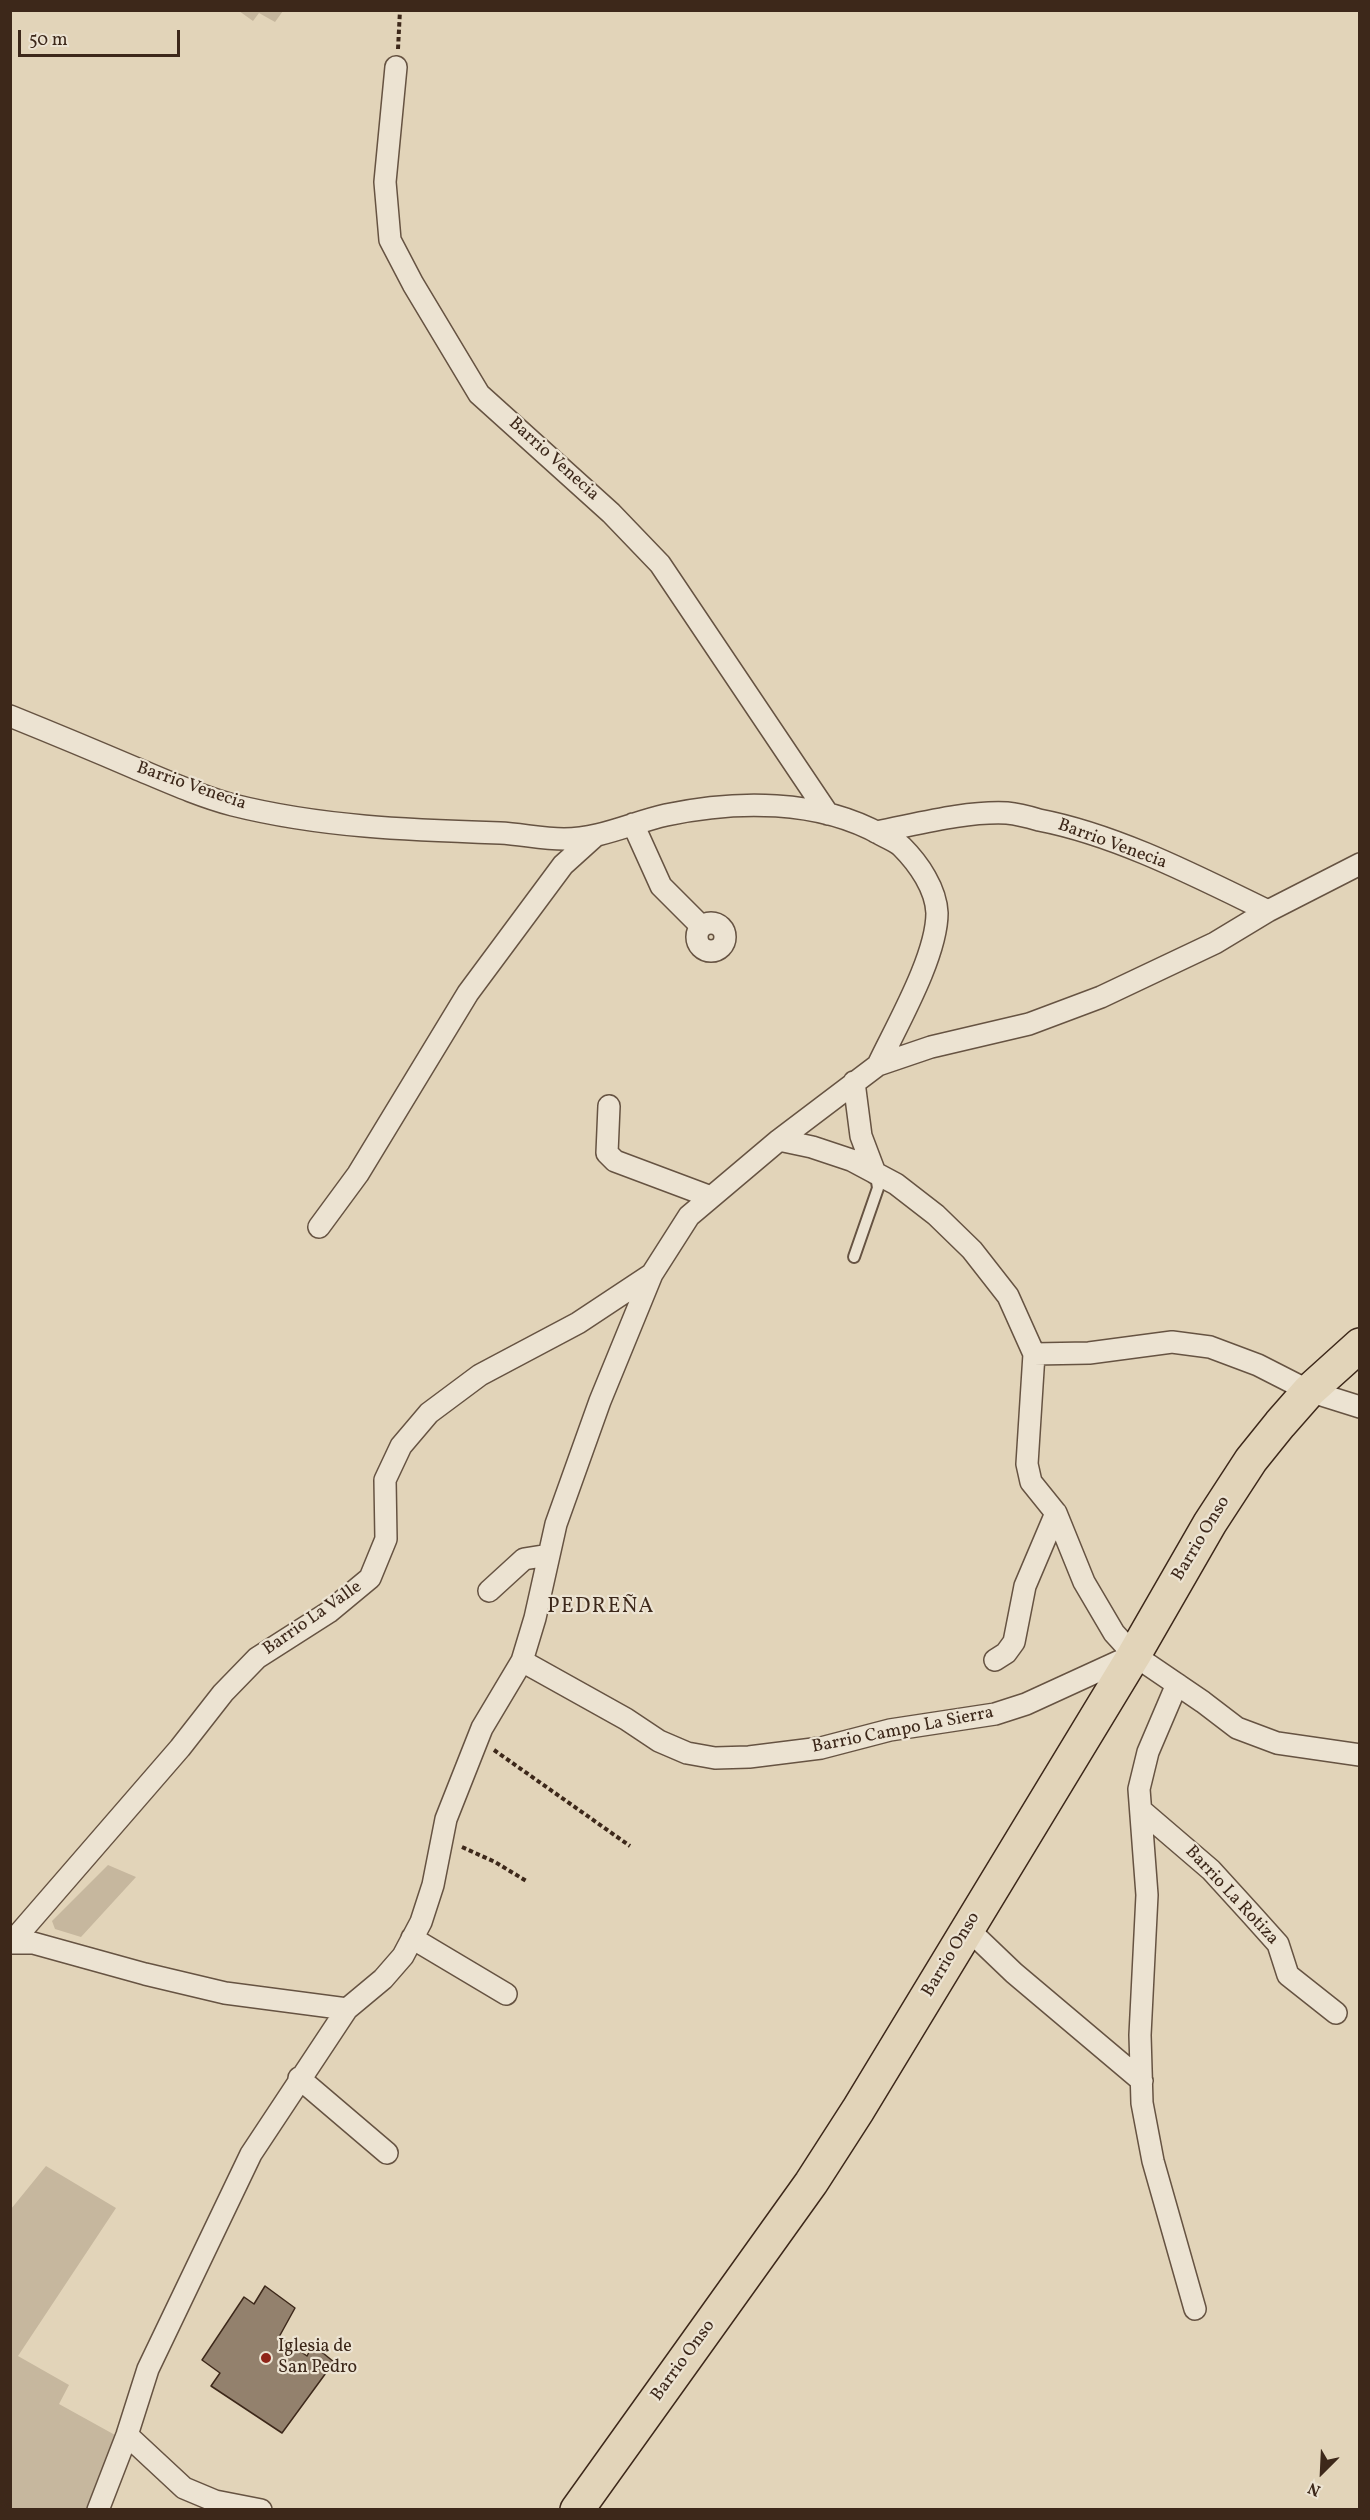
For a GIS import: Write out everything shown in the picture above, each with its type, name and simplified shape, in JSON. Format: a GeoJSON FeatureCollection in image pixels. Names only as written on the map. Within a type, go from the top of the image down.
{"type":"FeatureCollection","features":[{"type":"Feature","properties":{"kind":"main road","name":"Barrio Onso"},"geometry":{"type":"LineString","coordinates":[[577,2510],[811,2183],[858,2110],[1134,1655],[1210,1523],[1251,1460],[1309,1391],[1359,1344]]}},
{"type":"Feature","properties":{"kind":"street","name":"Barrio Venecia"},"geometry":{"type":"LineString","coordinates":[[396,67],[386,182],[390,240],[412,284],[478,394],[611,513],[660,564],[828,814]]}},
{"type":"Feature","properties":{"kind":"street","name":"Barrio Venecia"},"geometry":{"type":"LineString","coordinates":[[10,716],[176,785],[230,804],[292,818],[339,825],[400,830],[518,834],[562,839],[594,837],[633,824],[708,807],[774,805],[828,814],[863,825],[900,846],[922,872],[935,897],[937,915],[924,966],[878,1065]]}},
{"type":"Feature","properties":{"kind":"street","name":"Barrio Venecia"},"geometry":{"type":"LineString","coordinates":[[876,832],[950,817],[1007,813],[1064,824],[1118,843],[1268,911]]}},
{"type":"Feature","properties":{"kind":"street"},"geometry":{"type":"LineString","coordinates":[[633,824],[661,886],[701,926]]}},
{"type":"Feature","properties":{"kind":"street","name":"Barrio Venecia"},"geometry":{"type":"LineString","coordinates":[[319,1227],[358,1174],[468,993],[563,866],[594,837]]}},
{"type":"Feature","properties":{"kind":"street"},"geometry":{"type":"LineString","coordinates":[[98,2510],[127,2434],[148,2369],[251,2154],[299,2078],[347,2009],[383,1979],[403,1956],[412,1938],[433,1885],[446,1819],[478,1739],[508,1681],[522,1661],[535,1618],[556,1524],[600,1401],[652,1274],[689,1216],[779,1140],[878,1065],[931,1047],[1029,1024],[1101,997],[1215,943],[1268,911],[1359,864]]}},
{"type":"Feature","properties":{"kind":"street"},"geometry":{"type":"LineString","coordinates":[[854,1082],[861,1136],[875,1173]]}},
{"type":"Feature","properties":{"kind":"street"},"geometry":{"type":"LineString","coordinates":[[609,1106],[607,1153],[615,1161],[711,1197]]}},
{"type":"Feature","properties":{"kind":"street"},"geometry":{"type":"LineString","coordinates":[[779,1140],[812,1147],[851,1160],[896,1184],[936,1215],[972,1250],[1008,1296],[1034,1354],[1027,1464],[1031,1482],[1056,1513],[1084,1582],[1114,1633],[1134,1655],[1237,1728],[1277,1743],[1359,1755]]}},
{"type":"Feature","properties":{"kind":"street","name":"Barrio La Valle"},"geometry":{"type":"LineString","coordinates":[[11,1942],[180,1748],[223,1693],[257,1658],[329,1612],[370,1578],[386,1539],[385,1480],[401,1446],[429,1413],[480,1375],[578,1323],[652,1274]]}},
{"type":"Feature","properties":{"kind":"street"},"geometry":{"type":"LineString","coordinates":[[1034,1354],[1089,1353],[1172,1342],[1210,1347],[1258,1365],[1309,1391],[1359,1407]]}},
{"type":"Feature","properties":{"kind":"street"},"geometry":{"type":"LineString","coordinates":[[995,1660],[1006,1653],[1014,1642],[1025,1586],[1056,1513]]}},
{"type":"Feature","properties":{"kind":"street"},"geometry":{"type":"LineString","coordinates":[[489,1592],[524,1559],[549,1555]]}},
{"type":"Feature","properties":{"kind":"street","name":"Barrio Campo La Sierra"},"geometry":{"type":"LineString","coordinates":[[522,1661],[626,1719],[659,1741],[687,1753],[716,1758],[749,1757],[821,1748],[890,1730],[995,1714],[1026,1704],[1134,1655]]}},
{"type":"Feature","properties":{"kind":"street"},"geometry":{"type":"LineString","coordinates":[[1177,1684],[1148,1752],[1139,1789],[1147,1895],[1140,2035],[1142,2103],[1153,2161],[1195,2309]]}},
{"type":"Feature","properties":{"kind":"street","name":"Barrio La Rotiza"},"geometry":{"type":"LineString","coordinates":[[1141,1810],[1211,1870],[1278,1944],[1288,1975],[1336,2013]]}},
{"type":"Feature","properties":{"kind":"street"},"geometry":{"type":"LineString","coordinates":[[968,1929],[1014,1973],[1142,2081]]}},
{"type":"Feature","properties":{"kind":"street"},"geometry":{"type":"LineString","coordinates":[[412,1938],[506,1994]]}},
{"type":"Feature","properties":{"kind":"street","name":"Barrio La Valle"},"geometry":{"type":"LineString","coordinates":[[11,1942],[33,1943],[225,1993],[347,2009]]}},
{"type":"Feature","properties":{"kind":"street"},"geometry":{"type":"LineString","coordinates":[[299,2078],[387,2153]]}},
{"type":"Feature","properties":{"kind":"street"},"geometry":{"type":"LineString","coordinates":[[127,2434],[184,2488],[215,2501],[261,2510]]}},
{"type":"Feature","properties":{"kind":"lane"},"geometry":{"type":"LineString","coordinates":[[854,1257],[878,1188],[875,1173]]}},
{"type":"Feature","properties":{"kind":"path"},"geometry":{"type":"LineString","coordinates":[[396,67],[400,10]]}},
{"type":"Feature","properties":{"kind":"path"},"geometry":{"type":"LineString","coordinates":[[478,1739],[630,1846]]}},
{"type":"Feature","properties":{"kind":"path"},"geometry":{"type":"LineString","coordinates":[[442,1839],[495,1862],[528,1882]]}},
{"type":"Feature","properties":{"kind":"shaded area"},"geometry":{"type":"Polygon","coordinates":[[[239,11],[283,11],[275,22],[259,13],[253,21],[239,11]]]}},
{"type":"Feature","properties":{"kind":"shaded area"},"geometry":{"type":"Polygon","coordinates":[[[108,1865],[136,1877],[81,1937],[55,1929],[52,1921],[108,1865]]]}},
{"type":"Feature","properties":{"kind":"shaded area"},"geometry":{"type":"Polygon","coordinates":[[[46,2166],[116,2208],[18,2356],[69,2385],[59,2404],[115,2435],[86,2509],[11,2509],[11,2209],[46,2166]]]}},
{"type":"Feature","properties":{"kind":"building","name":"Iglesia de San Pedro"},"geometry":{"type":"Polygon","coordinates":[[[265,2286],[295,2308],[279,2337],[307,2356],[313,2345],[334,2362],[282,2433],[211,2386],[220,2373],[202,2360],[244,2297],[254,2304],[265,2286]]]}},
{"type":"Feature","properties":{"kind":"place","name":"Iglesia de San Pedro"},"geometry":{"type":"Point","coordinates":[266,2358]}},
{"type":"Feature","properties":{"kind":"district","name":"PEDREÑA"},"geometry":{"type":"Point","coordinates":[601,1608]}}]}
